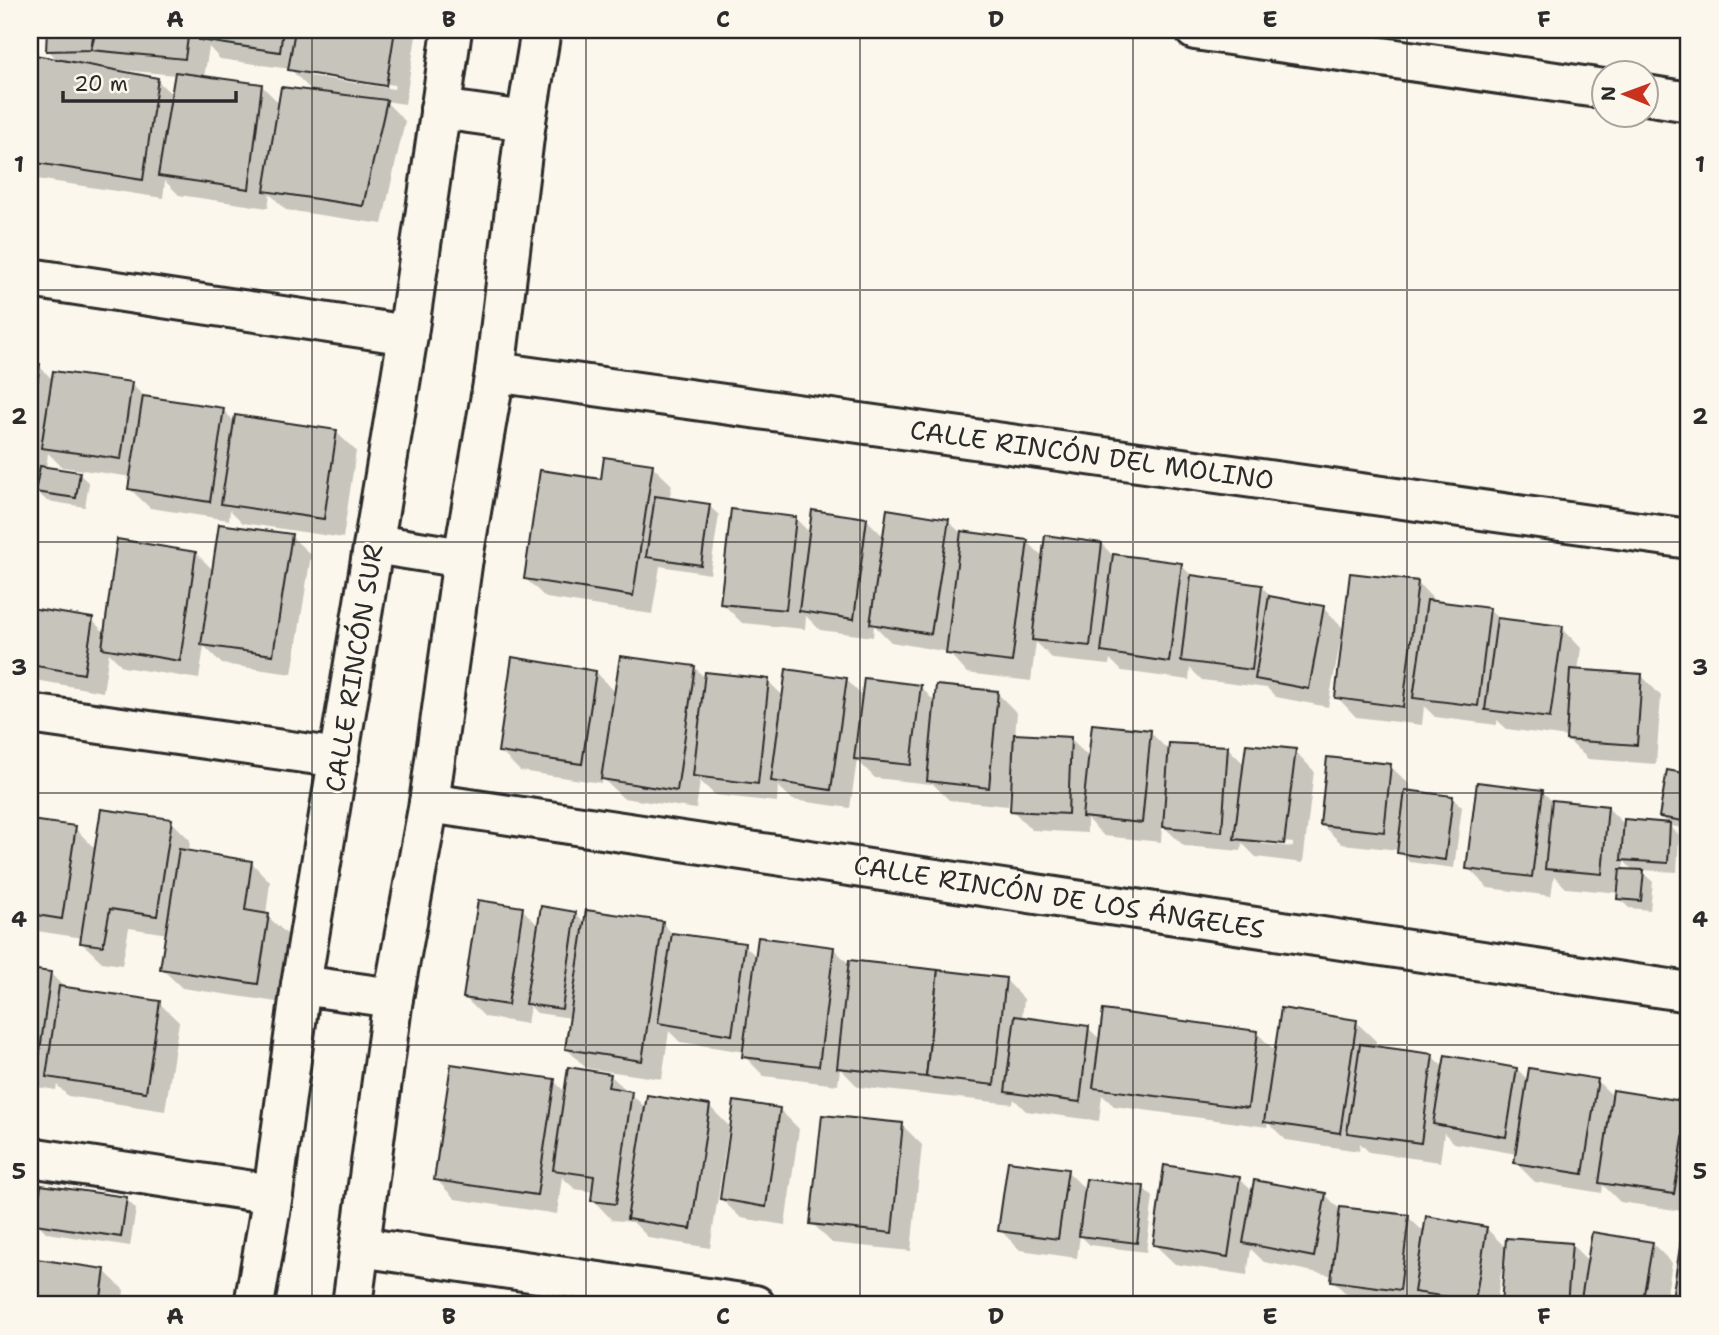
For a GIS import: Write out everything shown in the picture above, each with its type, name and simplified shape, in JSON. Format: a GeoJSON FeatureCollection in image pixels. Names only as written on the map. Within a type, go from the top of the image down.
{"type":"FeatureCollection","features":[{"type":"Feature","properties":{"kind":"street","name":"CALLE RINCÓN SUR"},"geometry":{"type":"LineString","coordinates":[[254,1305],[273,1194],[301,985],[408,335],[452,30]]}},
{"type":"Feature","properties":{"kind":"street"},"geometry":{"type":"LineString","coordinates":[[352,1305],[393,998],[429,803],[463,558],[495,372],[526,121],[541,30]]}},
{"type":"Feature","properties":{"kind":"street"},"geometry":{"type":"LineString","coordinates":[[1195,30],[1590,87]]}},
{"type":"Feature","properties":{"kind":"street"},"geometry":{"type":"LineString","coordinates":[[1660,97],[1689,102]]}},
{"type":"Feature","properties":{"kind":"street"},"geometry":{"type":"LineString","coordinates":[[440,109],[526,121]]}},
{"type":"Feature","properties":{"kind":"street"},"geometry":{"type":"LineString","coordinates":[[30,278],[408,335]]}},
{"type":"Feature","properties":{"kind":"street","name":"CALLE RINCÓN DEL MOLINO"},"geometry":{"type":"LineString","coordinates":[[495,372],[1689,539]]}},
{"type":"Feature","properties":{"kind":"street"},"geometry":{"type":"LineString","coordinates":[[374,544],[463,558]]}},
{"type":"Feature","properties":{"kind":"street"},"geometry":{"type":"LineString","coordinates":[[30,714],[339,758]]}},
{"type":"Feature","properties":{"kind":"street","name":"CALLE RINCÓN DE LOS ÁNGELES"},"geometry":{"type":"LineString","coordinates":[[429,803],[1689,992]]}},
{"type":"Feature","properties":{"kind":"street"},"geometry":{"type":"LineString","coordinates":[[301,985],[393,998]]}},
{"type":"Feature","properties":{"kind":"street"},"geometry":{"type":"LineString","coordinates":[[30,1157],[273,1194]]}},
{"type":"Feature","properties":{"kind":"street"},"geometry":{"type":"LineString","coordinates":[[360,1247],[755,1305]]}},
{"type":"Feature","properties":{"kind":"building"},"geometry":{"type":"Polygon","coordinates":[[[47,30],[94,30],[91,50],[46,51],[47,30]]]}},
{"type":"Feature","properties":{"kind":"building"},"geometry":{"type":"Polygon","coordinates":[[[96,30],[189,30],[185,59],[91,50],[96,30]]]}},
{"type":"Feature","properties":{"kind":"building"},"geometry":{"type":"Polygon","coordinates":[[[200,30],[283,30],[280,52],[199,40],[200,30]]]}},
{"type":"Feature","properties":{"kind":"building"},"geometry":{"type":"Polygon","coordinates":[[[295,30],[395,30],[386,86],[288,70],[295,30]]]}},
{"type":"Feature","properties":{"kind":"building"},"geometry":{"type":"Polygon","coordinates":[[[30,54],[158,78],[143,180],[30,162],[30,54]]]}},
{"type":"Feature","properties":{"kind":"building"},"geometry":{"type":"Polygon","coordinates":[[[175,72],[262,84],[249,189],[158,176],[175,72]]]}},
{"type":"Feature","properties":{"kind":"building"},"geometry":{"type":"Polygon","coordinates":[[[281,87],[387,100],[363,206],[264,191],[281,87]]]}},
{"type":"Feature","properties":{"kind":"building"},"geometry":{"type":"Polygon","coordinates":[[[30,362],[40,364],[30,431],[30,362]]]}},
{"type":"Feature","properties":{"kind":"building"},"geometry":{"type":"Polygon","coordinates":[[[53,371],[132,382],[121,459],[41,448],[53,371]]]}},
{"type":"Feature","properties":{"kind":"building"},"geometry":{"type":"Polygon","coordinates":[[[143,396],[224,408],[210,502],[128,489],[143,396]]]}},
{"type":"Feature","properties":{"kind":"building"},"geometry":{"type":"Polygon","coordinates":[[[235,415],[337,430],[324,519],[221,504],[235,415]]]}},
{"type":"Feature","properties":{"kind":"building"},"geometry":{"type":"Polygon","coordinates":[[[604,457],[653,464],[633,596],[524,579],[540,470],[601,479],[604,457]]]}},
{"type":"Feature","properties":{"kind":"building"},"geometry":{"type":"Polygon","coordinates":[[[40,466],[80,472],[76,498],[35,492],[40,466]]]}},
{"type":"Feature","properties":{"kind":"building"},"geometry":{"type":"Polygon","coordinates":[[[655,496],[710,504],[701,565],[646,557],[655,496]]]}},
{"type":"Feature","properties":{"kind":"building"},"geometry":{"type":"Polygon","coordinates":[[[731,509],[796,517],[786,610],[720,604],[731,509]]]}},
{"type":"Feature","properties":{"kind":"building"},"geometry":{"type":"Polygon","coordinates":[[[887,509],[949,519],[931,634],[870,624],[887,509]]]}},
{"type":"Feature","properties":{"kind":"building"},"geometry":{"type":"Polygon","coordinates":[[[812,510],[867,518],[854,619],[799,611],[812,510]]]}},
{"type":"Feature","properties":{"kind":"building"},"geometry":{"type":"Polygon","coordinates":[[[219,524],[292,534],[273,655],[201,645],[219,524]]]}},
{"type":"Feature","properties":{"kind":"building"},"geometry":{"type":"Polygon","coordinates":[[[961,531],[1028,540],[1012,662],[946,654],[961,531]]]}},
{"type":"Feature","properties":{"kind":"building"},"geometry":{"type":"Polygon","coordinates":[[[1045,535],[1102,543],[1090,646],[1032,640],[1045,535]]]}},
{"type":"Feature","properties":{"kind":"building"},"geometry":{"type":"Polygon","coordinates":[[[117,539],[196,552],[180,661],[102,648],[117,539]]]}},
{"type":"Feature","properties":{"kind":"building"},"geometry":{"type":"Polygon","coordinates":[[[1113,554],[1182,563],[1169,662],[1101,652],[1113,554]]]}},
{"type":"Feature","properties":{"kind":"building"},"geometry":{"type":"Polygon","coordinates":[[[1350,573],[1418,581],[1403,707],[1335,698],[1350,573]]]}},
{"type":"Feature","properties":{"kind":"building"},"geometry":{"type":"Polygon","coordinates":[[[1191,575],[1262,585],[1252,670],[1181,661],[1191,575]]]}},
{"type":"Feature","properties":{"kind":"building"},"geometry":{"type":"Polygon","coordinates":[[[1269,596],[1324,606],[1309,689],[1255,679],[1269,596]]]}},
{"type":"Feature","properties":{"kind":"building"},"geometry":{"type":"Polygon","coordinates":[[[1427,600],[1490,608],[1478,706],[1413,698],[1427,600]]]}},
{"type":"Feature","properties":{"kind":"building"},"geometry":{"type":"Polygon","coordinates":[[[30,608],[93,618],[84,674],[30,665],[30,608]]]}},
{"type":"Feature","properties":{"kind":"building"},"geometry":{"type":"Polygon","coordinates":[[[1497,618],[1563,626],[1550,718],[1485,710],[1497,618]]]}},
{"type":"Feature","properties":{"kind":"building"},"geometry":{"type":"Polygon","coordinates":[[[620,656],[695,666],[677,791],[601,779],[620,656]]]}},
{"type":"Feature","properties":{"kind":"building"},"geometry":{"type":"Polygon","coordinates":[[[512,657],[596,671],[582,764],[498,752],[512,657]]]}},
{"type":"Feature","properties":{"kind":"building"},"geometry":{"type":"Polygon","coordinates":[[[786,669],[847,678],[831,790],[771,781],[786,669]]]}},
{"type":"Feature","properties":{"kind":"building"},"geometry":{"type":"Polygon","coordinates":[[[1570,669],[1642,674],[1637,745],[1566,740],[1570,669]]]}},
{"type":"Feature","properties":{"kind":"building"},"geometry":{"type":"Polygon","coordinates":[[[705,672],[769,679],[758,784],[693,776],[705,672]]]}},
{"type":"Feature","properties":{"kind":"building"},"geometry":{"type":"Polygon","coordinates":[[[864,678],[921,685],[911,765],[854,759],[864,678]]]}},
{"type":"Feature","properties":{"kind":"building"},"geometry":{"type":"Polygon","coordinates":[[[936,685],[998,691],[989,788],[927,781],[936,685]]]}},
{"type":"Feature","properties":{"kind":"building"},"geometry":{"type":"Polygon","coordinates":[[[1689,690],[1689,723],[1686,722],[1689,690]]]}},
{"type":"Feature","properties":{"kind":"building"},"geometry":{"type":"Polygon","coordinates":[[[1092,724],[1151,730],[1142,823],[1082,817],[1092,724]]]}},
{"type":"Feature","properties":{"kind":"building"},"geometry":{"type":"Polygon","coordinates":[[[1014,734],[1071,737],[1068,814],[1010,811],[1014,734]]]}},
{"type":"Feature","properties":{"kind":"building"},"geometry":{"type":"Polygon","coordinates":[[[1169,743],[1228,746],[1222,832],[1163,827],[1169,743]]]}},
{"type":"Feature","properties":{"kind":"building"},"geometry":{"type":"Polygon","coordinates":[[[1246,744],[1296,749],[1284,844],[1234,839],[1246,744]]]}},
{"type":"Feature","properties":{"kind":"building"},"geometry":{"type":"Polygon","coordinates":[[[1327,757],[1391,764],[1384,832],[1320,825],[1327,757]]]}},
{"type":"Feature","properties":{"kind":"building"},"geometry":{"type":"Polygon","coordinates":[[[1667,770],[1689,774],[1689,822],[1659,817],[1667,770]]]}},
{"type":"Feature","properties":{"kind":"building"},"geometry":{"type":"Polygon","coordinates":[[[1477,782],[1543,790],[1532,877],[1466,869],[1477,782]]]}},
{"type":"Feature","properties":{"kind":"building"},"geometry":{"type":"Polygon","coordinates":[[[1405,790],[1453,796],[1445,860],[1397,853],[1405,790]]]}},
{"type":"Feature","properties":{"kind":"building"},"geometry":{"type":"Polygon","coordinates":[[[1552,800],[1608,806],[1602,874],[1545,869],[1552,800]]]}},
{"type":"Feature","properties":{"kind":"building"},"geometry":{"type":"Polygon","coordinates":[[[101,809],[172,819],[157,916],[110,909],[103,946],[80,943],[101,809]]]}},
{"type":"Feature","properties":{"kind":"building"},"geometry":{"type":"Polygon","coordinates":[[[1624,819],[1670,823],[1668,863],[1621,860],[1624,819]]]}},
{"type":"Feature","properties":{"kind":"building"},"geometry":{"type":"Polygon","coordinates":[[[30,820],[76,826],[62,919],[30,914],[30,820]]]}},
{"type":"Feature","properties":{"kind":"building"},"geometry":{"type":"Polygon","coordinates":[[[179,849],[252,861],[245,910],[269,914],[258,984],[160,969],[179,849]]]}},
{"type":"Feature","properties":{"kind":"building"},"geometry":{"type":"Polygon","coordinates":[[[1620,869],[1644,870],[1641,901],[1617,899],[1620,869]]]}},
{"type":"Feature","properties":{"kind":"building"},"geometry":{"type":"Polygon","coordinates":[[[478,900],[523,907],[508,1005],[463,998],[478,900]]]}},
{"type":"Feature","properties":{"kind":"building"},"geometry":{"type":"Polygon","coordinates":[[[541,906],[576,912],[562,1009],[525,1004],[541,906]]]}},
{"type":"Feature","properties":{"kind":"building"},"geometry":{"type":"Polygon","coordinates":[[[586,910],[663,921],[642,1061],[565,1049],[586,910]]]}},
{"type":"Feature","properties":{"kind":"building"},"geometry":{"type":"Polygon","coordinates":[[[672,933],[745,943],[732,1035],[658,1023],[672,933]]]}},
{"type":"Feature","properties":{"kind":"building"},"geometry":{"type":"Polygon","coordinates":[[[758,937],[834,947],[819,1066],[742,1057],[758,937]]]}},
{"type":"Feature","properties":{"kind":"building"},"geometry":{"type":"Polygon","coordinates":[[[849,960],[938,970],[926,1077],[837,1068],[849,960]]]}},
{"type":"Feature","properties":{"kind":"building"},"geometry":{"type":"Polygon","coordinates":[[[30,969],[51,972],[37,1072],[30,1071],[30,969]]]}},
{"type":"Feature","properties":{"kind":"building"},"geometry":{"type":"Polygon","coordinates":[[[938,970],[1006,978],[994,1085],[926,1077],[938,970]]]}},
{"type":"Feature","properties":{"kind":"building"},"geometry":{"type":"Polygon","coordinates":[[[59,986],[160,1001],[146,1092],[46,1077],[59,986]]]}},
{"type":"Feature","properties":{"kind":"building"},"geometry":{"type":"Polygon","coordinates":[[[1281,1008],[1357,1020],[1340,1133],[1264,1122],[1281,1008]]]}},
{"type":"Feature","properties":{"kind":"building"},"geometry":{"type":"Polygon","coordinates":[[[1103,1010],[1258,1031],[1248,1108],[1093,1088],[1103,1010]]]}},
{"type":"Feature","properties":{"kind":"building"},"geometry":{"type":"Polygon","coordinates":[[[1015,1016],[1089,1026],[1080,1102],[1005,1092],[1015,1016]]]}},
{"type":"Feature","properties":{"kind":"building"},"geometry":{"type":"Polygon","coordinates":[[[1360,1044],[1433,1054],[1421,1143],[1347,1133],[1360,1044]]]}},
{"type":"Feature","properties":{"kind":"building"},"geometry":{"type":"Polygon","coordinates":[[[1445,1055],[1517,1068],[1506,1137],[1433,1124],[1445,1055]]]}},
{"type":"Feature","properties":{"kind":"building"},"geometry":{"type":"Polygon","coordinates":[[[451,1064],[555,1079],[537,1195],[434,1180],[451,1064]]]}},
{"type":"Feature","properties":{"kind":"building"},"geometry":{"type":"Polygon","coordinates":[[[568,1067],[611,1074],[608,1087],[632,1091],[616,1204],[591,1201],[594,1176],[553,1170],[568,1067]]]}},
{"type":"Feature","properties":{"kind":"building"},"geometry":{"type":"Polygon","coordinates":[[[1529,1068],[1598,1079],[1583,1174],[1514,1163],[1529,1068]]]}},
{"type":"Feature","properties":{"kind":"building"},"geometry":{"type":"Polygon","coordinates":[[[1613,1090],[1689,1102],[1674,1194],[1599,1183],[1613,1090]]]}},
{"type":"Feature","properties":{"kind":"building"},"geometry":{"type":"Polygon","coordinates":[[[647,1095],[710,1105],[691,1229],[627,1219],[647,1095]]]}},
{"type":"Feature","properties":{"kind":"building"},"geometry":{"type":"Polygon","coordinates":[[[734,1101],[780,1108],[766,1207],[720,1199],[734,1101]]]}},
{"type":"Feature","properties":{"kind":"building"},"geometry":{"type":"Polygon","coordinates":[[[822,1115],[903,1123],[892,1233],[810,1224],[822,1115]]]}},
{"type":"Feature","properties":{"kind":"building"},"geometry":{"type":"Polygon","coordinates":[[[1008,1161],[1068,1169],[1058,1239],[998,1231],[1008,1161]]]}},
{"type":"Feature","properties":{"kind":"building"},"geometry":{"type":"Polygon","coordinates":[[[1164,1165],[1240,1177],[1228,1257],[1153,1245],[1164,1165]]]}},
{"type":"Feature","properties":{"kind":"building"},"geometry":{"type":"Polygon","coordinates":[[[1086,1179],[1144,1186],[1137,1243],[1079,1236],[1086,1179]]]}},
{"type":"Feature","properties":{"kind":"building"},"geometry":{"type":"Polygon","coordinates":[[[1254,1180],[1326,1193],[1314,1257],[1243,1243],[1254,1180]]]}},
{"type":"Feature","properties":{"kind":"building"},"geometry":{"type":"Polygon","coordinates":[[[41,1185],[127,1197],[121,1237],[35,1224],[41,1185]]]}},
{"type":"Feature","properties":{"kind":"building"},"geometry":{"type":"Polygon","coordinates":[[[1340,1207],[1409,1215],[1400,1290],[1331,1281],[1340,1207]]]}},
{"type":"Feature","properties":{"kind":"building"},"geometry":{"type":"Polygon","coordinates":[[[1426,1216],[1487,1227],[1475,1301],[1414,1292],[1426,1216]]]}},
{"type":"Feature","properties":{"kind":"building"},"geometry":{"type":"Polygon","coordinates":[[[1684,1221],[1689,1222],[1689,1305],[1671,1305],[1684,1221]]]}},
{"type":"Feature","properties":{"kind":"building"},"geometry":{"type":"Polygon","coordinates":[[[1592,1232],[1653,1242],[1642,1305],[1580,1305],[1592,1232]]]}},
{"type":"Feature","properties":{"kind":"building"},"geometry":{"type":"Polygon","coordinates":[[[1506,1238],[1572,1243],[1567,1305],[1501,1305],[1506,1238]]]}},
{"type":"Feature","properties":{"kind":"building"},"geometry":{"type":"Polygon","coordinates":[[[30,1258],[105,1269],[100,1305],[30,1305],[30,1258]]]}}]}
